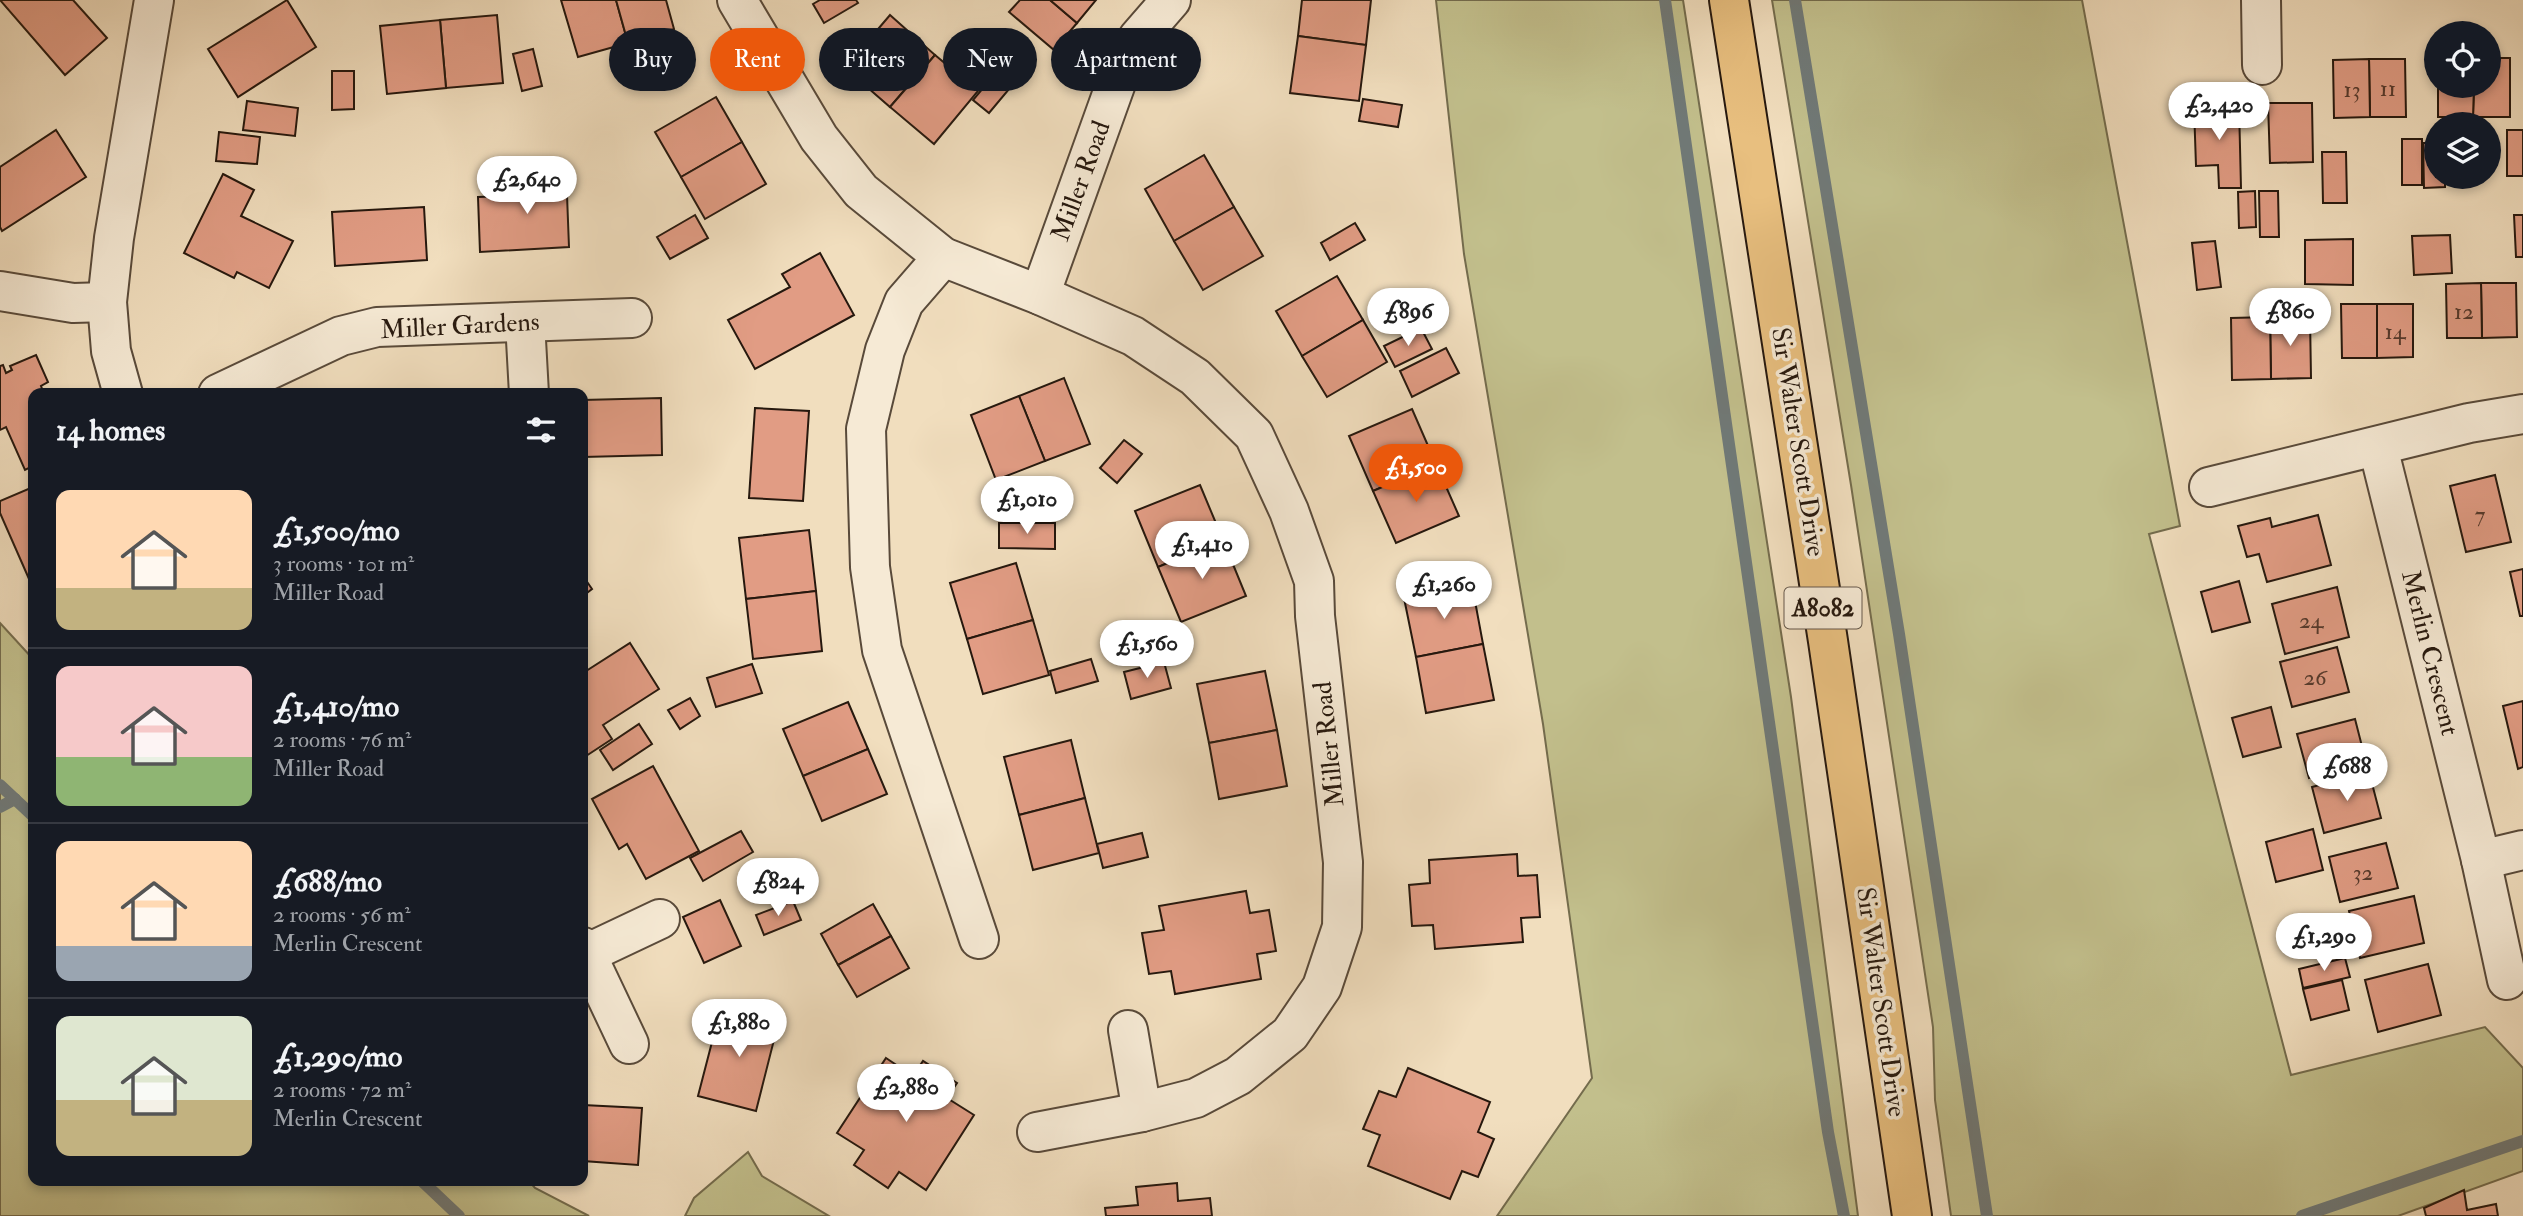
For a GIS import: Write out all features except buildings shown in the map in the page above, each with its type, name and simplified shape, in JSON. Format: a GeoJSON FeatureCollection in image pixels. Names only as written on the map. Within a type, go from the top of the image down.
{"type":"FeatureCollection","features":[{"type":"Feature","properties":{"kind":"main road","name":"Sir Walter Scott Drive"},"geometry":{"type":"LineString","coordinates":[[1729,0],[1828,641],[1912,1216]]}},
{"type":"Feature","properties":{"kind":"street"},"geometry":{"type":"LineString","coordinates":[[121,388],[111,351],[107,302],[114,238],[154,0]]}},
{"type":"Feature","properties":{"kind":"street","name":"Miller Road"},"geometry":{"type":"LineString","coordinates":[[737,0],[819,138],[861,191],[943,257],[1040,295],[1133,336],[1195,377],[1254,435],[1289,511],[1314,581],[1315,616],[1343,862],[1342,927],[1322,987],[1290,1034],[1238,1076],[1207,1093],[1142,1112],[1037,1132]]}},
{"type":"Feature","properties":{"kind":"street","name":"Miller Road"},"geometry":{"type":"LineString","coordinates":[[1040,295],[1120,72],[1138,37],[1171,0]]}},
{"type":"Feature","properties":{"kind":"street"},"geometry":{"type":"LineString","coordinates":[[2261,0],[2262,65]]}},
{"type":"Feature","properties":{"kind":"street"},"geometry":{"type":"LineString","coordinates":[[943,257],[904,302],[885,350],[866,429],[870,567],[881,650],[979,939]]}},
{"type":"Feature","properties":{"kind":"street"},"geometry":{"type":"LineString","coordinates":[[0,291],[73,303],[107,302]]}},
{"type":"Feature","properties":{"kind":"street","name":"Miller Gardens"},"geometry":{"type":"LineString","coordinates":[[231,388],[341,336],[377,327],[632,318]]}},
{"type":"Feature","properties":{"kind":"street"},"geometry":{"type":"LineString","coordinates":[[525,323],[529,388]]}},
{"type":"Feature","properties":{"kind":"street"},"geometry":{"type":"LineString","coordinates":[[2209,487],[2469,423],[2523,414]]}},
{"type":"Feature","properties":{"kind":"street","name":"Merlin Crescent"},"geometry":{"type":"LineString","coordinates":[[2378,447],[2481,860],[2507,980]]}},
{"type":"Feature","properties":{"kind":"street"},"geometry":{"type":"LineString","coordinates":[[2481,860],[2523,850]]}},
{"type":"Feature","properties":{"kind":"street"},"geometry":{"type":"LineString","coordinates":[[588,949],[660,919]]}},
{"type":"Feature","properties":{"kind":"street"},"geometry":{"type":"LineString","coordinates":[[588,956],[629,1044]]}},
{"type":"Feature","properties":{"kind":"street"},"geometry":{"type":"LineString","coordinates":[[1128,1030],[1142,1112]]}},
{"type":"Feature","properties":{"kind":"shaded area"},"geometry":{"type":"Polygon","coordinates":[[[1436,0],[1683,0],[1791,697],[1858,1216],[1497,1216],[1592,1078],[1543,724],[1464,254],[1436,0]]]}},
{"type":"Feature","properties":{"kind":"shaded area"},"geometry":{"type":"Polygon","coordinates":[[[1772,0],[2082,0],[2180,526],[2149,534],[2291,1075],[2485,1027],[2523,1068],[2523,1171],[2398,1216],[1951,1216],[1935,1100],[1933,1027],[1851,485],[1772,0]]]}},
{"type":"Feature","properties":{"kind":"shaded area"},"geometry":{"type":"Polygon","coordinates":[[[0,623],[28,654],[28,1186],[533,1186],[589,1216],[0,1216],[0,623]]]}},
{"type":"Feature","properties":{"kind":"shaded area"},"geometry":{"type":"Polygon","coordinates":[[[748,1152],[762,1176],[829,1216],[685,1216],[694,1198],[748,1152]]]}},
{"type":"Feature","properties":{"kind":"waterway"},"geometry":{"type":"LineString","coordinates":[[1665,0],[1828,1132],[1844,1216]]}},
{"type":"Feature","properties":{"kind":"waterway"},"geometry":{"type":"LineString","coordinates":[[1795,0],[1899,634],[1987,1216]]}},
{"type":"Feature","properties":{"kind":"waterway"},"geometry":{"type":"LineString","coordinates":[[0,785],[28,811]]}},
{"type":"Feature","properties":{"kind":"waterway"},"geometry":{"type":"LineString","coordinates":[[0,807],[15,799]]}},
{"type":"Feature","properties":{"kind":"waterway"},"geometry":{"type":"LineString","coordinates":[[2302,1216],[2523,1141]]}},
{"type":"Feature","properties":{"kind":"waterway"},"geometry":{"type":"LineString","coordinates":[[427,1186],[459,1216]]}}]}
